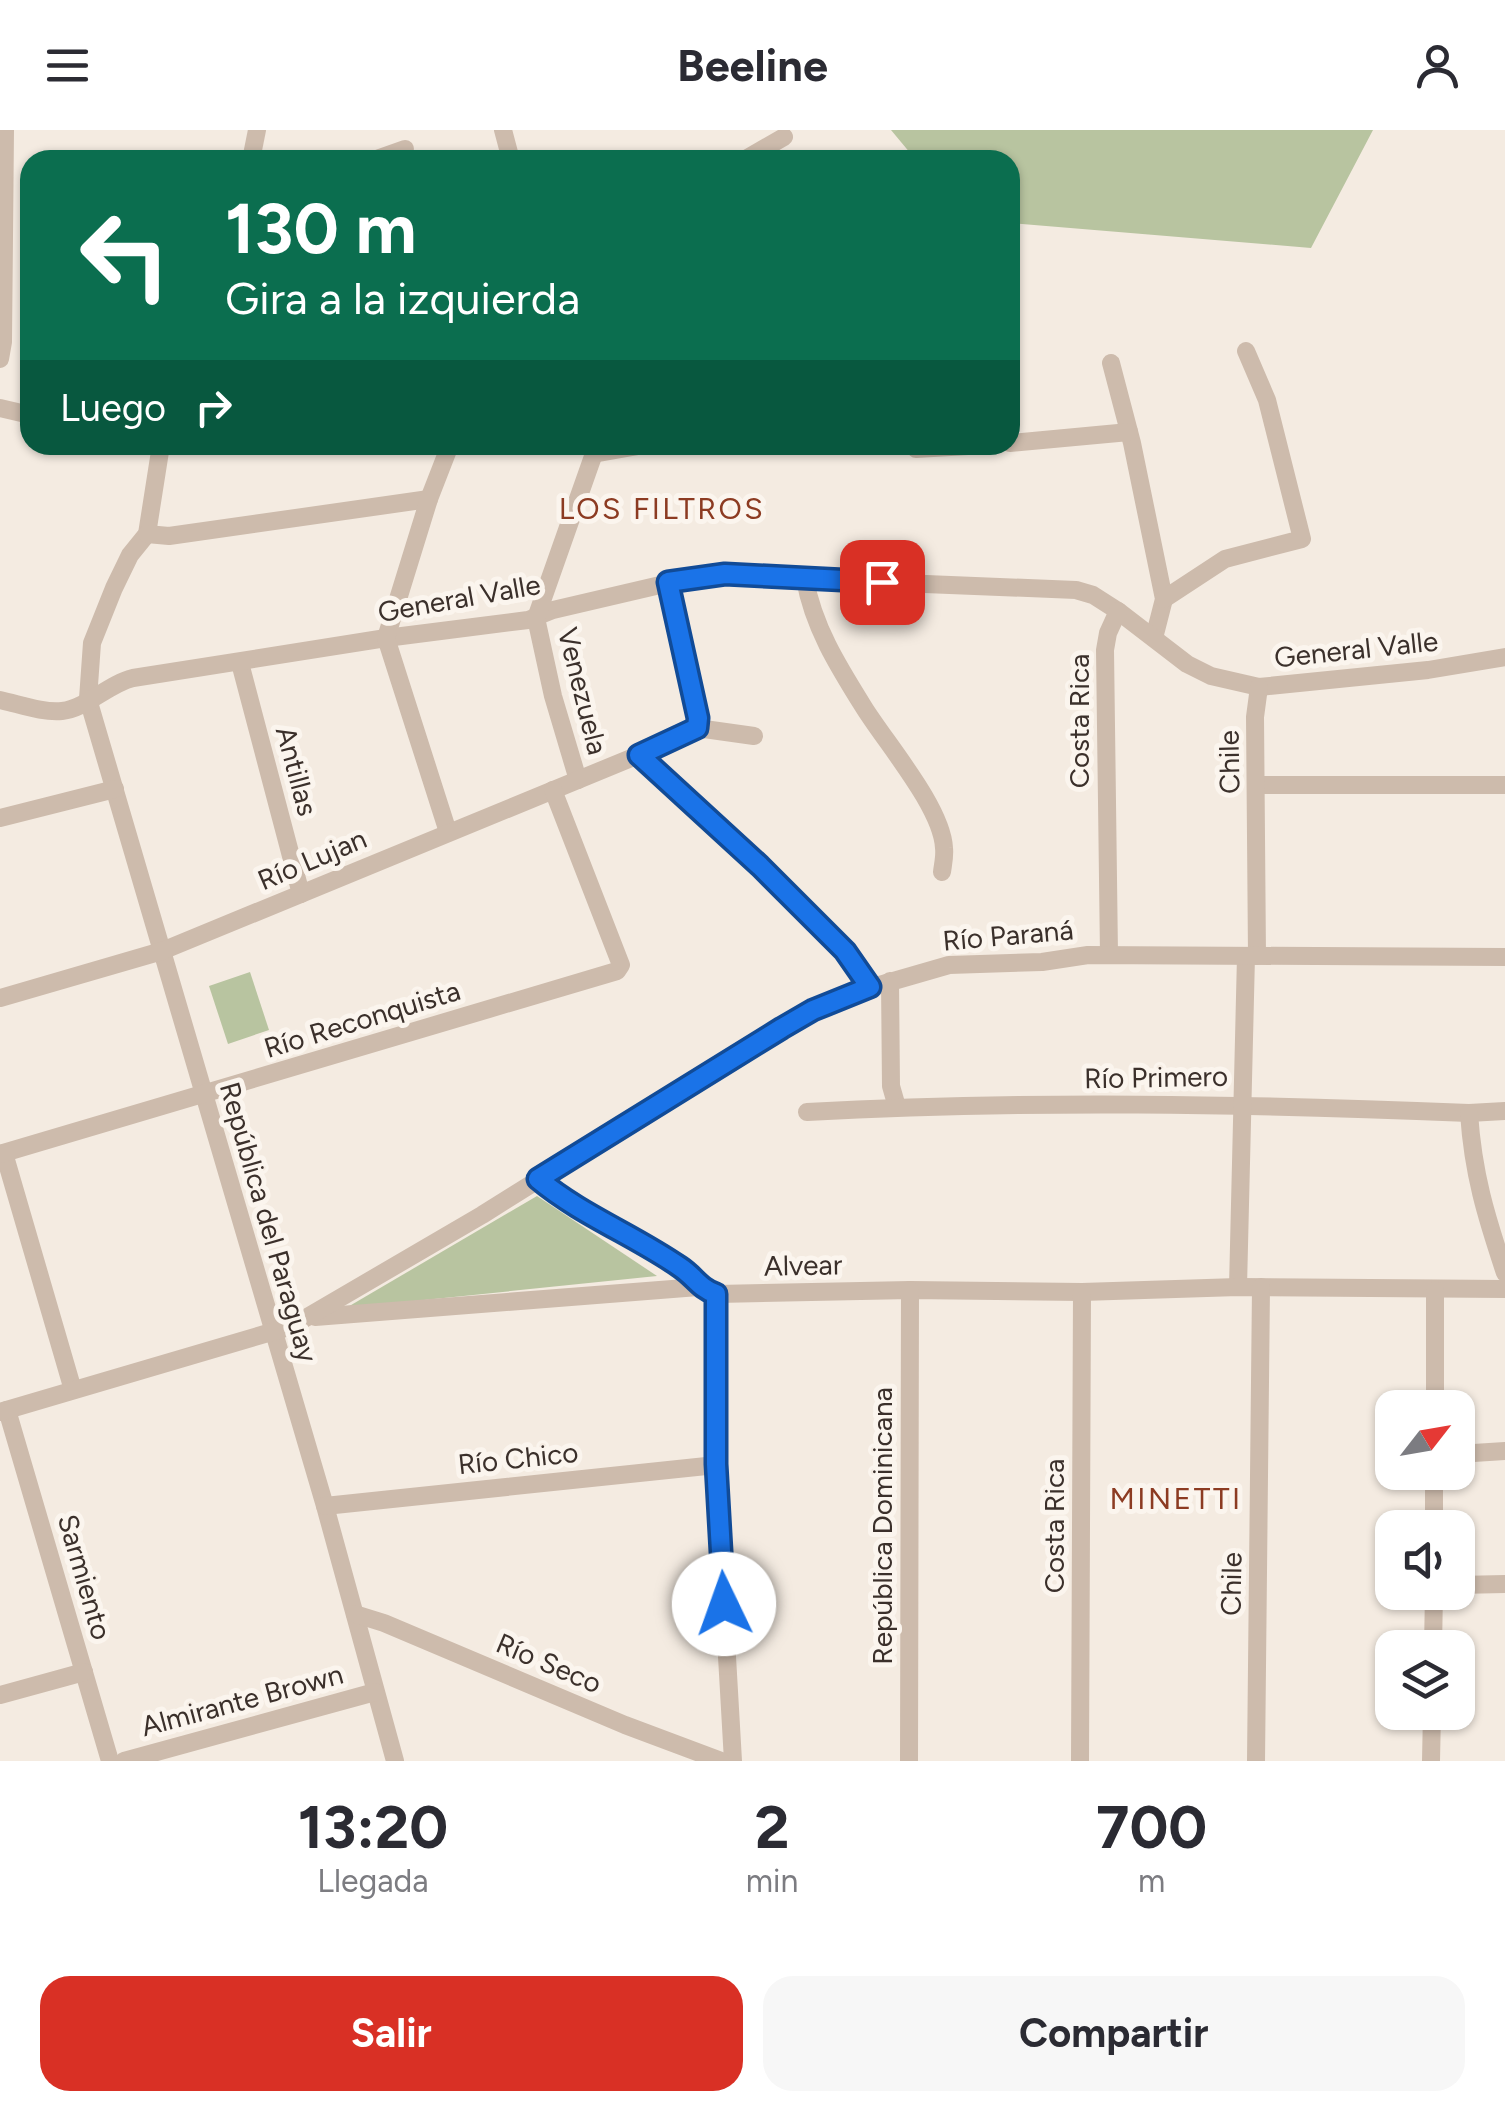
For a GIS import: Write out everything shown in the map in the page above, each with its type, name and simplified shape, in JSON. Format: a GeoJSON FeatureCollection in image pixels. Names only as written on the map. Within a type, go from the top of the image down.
{"type":"FeatureCollection","features":[{"type":"Feature","properties":{"kind":"street"},"geometry":{"type":"LineString","coordinates":[[0,359],[4,325],[5,130]]}},
{"type":"Feature","properties":{"kind":"street"},"geometry":{"type":"LineString","coordinates":[[1164,598],[1225,559],[1302,539],[1267,400],[1246,351]]}},
{"type":"Feature","properties":{"kind":"street"},"geometry":{"type":"LineString","coordinates":[[1111,363],[1130,432],[1164,598],[1154,638]]}},
{"type":"Feature","properties":{"kind":"street"},"geometry":{"type":"LineString","coordinates":[[1020,442],[1130,432]]}},
{"type":"Feature","properties":{"kind":"street"},"geometry":{"type":"LineString","coordinates":[[88,700],[92,644],[114,588],[146,534],[158,455]]}},
{"type":"Feature","properties":{"kind":"street"},"geometry":{"type":"LineString","coordinates":[[446,455],[428,500],[386,638],[448,832]]}},
{"type":"Feature","properties":{"kind":"street","name":"Venezuela"},"geometry":{"type":"LineString","coordinates":[[578,780],[552,696],[536,618],[593,455]]}},
{"type":"Feature","properties":{"kind":"street"},"geometry":{"type":"LineString","coordinates":[[146,534],[169,536],[428,500]]}},
{"type":"Feature","properties":{"kind":"street","name":"General Valle"},"geometry":{"type":"LineString","coordinates":[[0,700],[58,712],[120,681],[536,618],[553,610],[668,582],[725,574],[1076,590],[1093,595],[1186,664],[1211,676],[1259,687],[1411,672],[1505,657]]}},
{"type":"Feature","properties":{"kind":"street"},"geometry":{"type":"LineString","coordinates":[[805,579],[816,624],[939,827],[944,847],[942,872]]}},
{"type":"Feature","properties":{"kind":"street"},"geometry":{"type":"LineString","coordinates":[[668,582],[698,718],[694,730],[754,736]]}},
{"type":"Feature","properties":{"kind":"street","name":"Costa Rica"},"geometry":{"type":"LineString","coordinates":[[1109,954],[1106,650],[1108,633],[1118,612]]}},
{"type":"Feature","properties":{"kind":"street","name":"Antillas"},"geometry":{"type":"LineString","coordinates":[[240,663],[301,894]]}},
{"type":"Feature","properties":{"kind":"street","name":"Chile"},"geometry":{"type":"LineString","coordinates":[[1238,1287],[1259,687]]}},
{"type":"Feature","properties":{"kind":"street","name":"República del Paraguay"},"geometry":{"type":"LineString","coordinates":[[88,700],[325,1506],[395,1761]]}},
{"type":"Feature","properties":{"kind":"street","name":"Río Lujan"},"geometry":{"type":"LineString","coordinates":[[0,998],[162,951],[694,730]]}},
{"type":"Feature","properties":{"kind":"street"},"geometry":{"type":"LineString","coordinates":[[639,755],[845,951],[870,987]]}},
{"type":"Feature","properties":{"kind":"street"},"geometry":{"type":"LineString","coordinates":[[1257,785],[1505,785]]}},
{"type":"Feature","properties":{"kind":"street"},"geometry":{"type":"LineString","coordinates":[[0,818],[116,789]]}},
{"type":"Feature","properties":{"kind":"street","name":"Río Reconquista"},"geometry":{"type":"LineString","coordinates":[[2,1153],[618,970],[621,965],[553,790]]}},
{"type":"Feature","properties":{"kind":"street","name":"Río Paraná"},"geometry":{"type":"LineString","coordinates":[[309,1317],[782,1028],[813,1010],[870,987],[949,965],[1042,962],[1109,954],[1505,957]]}},
{"type":"Feature","properties":{"kind":"street"},"geometry":{"type":"LineString","coordinates":[[890,981],[890,1086],[898,1107]]}},
{"type":"Feature","properties":{"kind":"street","name":"Río Primero"},"geometry":{"type":"LineString","coordinates":[[807,1112],[898,1107],[1244,1104],[1505,1112]]}},
{"type":"Feature","properties":{"kind":"street"},"geometry":{"type":"LineString","coordinates":[[1470,1113],[1472,1162],[1505,1273]]}},
{"type":"Feature","properties":{"kind":"street"},"geometry":{"type":"LineString","coordinates":[[2,1153],[72,1390]]}},
{"type":"Feature","properties":{"kind":"street"},"geometry":{"type":"LineString","coordinates":[[538,1179],[559,1196],[680,1267],[698,1287]]}},
{"type":"Feature","properties":{"kind":"street","name":"Alvear"},"geometry":{"type":"LineString","coordinates":[[4,1410],[272,1332],[309,1317],[698,1287],[716,1294],[1238,1287],[1505,1289]]}},
{"type":"Feature","properties":{"kind":"street","name":"Chile"},"geometry":{"type":"LineString","coordinates":[[1256,1761],[1262,1287]]}},
{"type":"Feature","properties":{"kind":"street","name":"República Dominicana"},"geometry":{"type":"LineString","coordinates":[[909,1761],[910,1290]]}},
{"type":"Feature","properties":{"kind":"street"},"geometry":{"type":"LineString","coordinates":[[1435,1290],[1435,1390]]}},
{"type":"Feature","properties":{"kind":"street","name":"Costa Rica"},"geometry":{"type":"LineString","coordinates":[[1080,1761],[1082,1292]]}},
{"type":"Feature","properties":{"kind":"street"},"geometry":{"type":"LineString","coordinates":[[716,1294],[716,1464],[733,1761]]}},
{"type":"Feature","properties":{"kind":"street","name":"Sarmiento"},"geometry":{"type":"LineString","coordinates":[[4,1410],[110,1761]]}},
{"type":"Feature","properties":{"kind":"street"},"geometry":{"type":"LineString","coordinates":[[1475,1453],[1505,1452]]}},
{"type":"Feature","properties":{"kind":"street","name":"Río Chico"},"geometry":{"type":"LineString","coordinates":[[325,1506],[716,1464]]}},
{"type":"Feature","properties":{"kind":"street"},"geometry":{"type":"LineString","coordinates":[[1475,1585],[1505,1584]]}},
{"type":"Feature","properties":{"kind":"street","name":"Río Seco"},"geometry":{"type":"LineString","coordinates":[[355,1614],[721,1761]]}},
{"type":"Feature","properties":{"kind":"street"},"geometry":{"type":"LineString","coordinates":[[0,1695],[84,1672]]}},
{"type":"Feature","properties":{"kind":"street","name":"Almirante Brown"},"geometry":{"type":"LineString","coordinates":[[124,1761],[375,1692]]}},
{"type":"Feature","properties":{"kind":"street"},"geometry":{"type":"LineString","coordinates":[[1432,1730],[1432,1761]]}},
{"type":"Feature","properties":{"kind":"green space"},"geometry":{"type":"Polygon","coordinates":[[[891,130],[1373,130],[1311,248],[1020,224],[1020,150],[908,150],[891,130]]]}},
{"type":"Feature","properties":{"kind":"green space"},"geometry":{"type":"Polygon","coordinates":[[[250,972],[269,1030],[228,1044],[209,986],[250,972]]]}},
{"type":"Feature","properties":{"kind":"green space"},"geometry":{"type":"Polygon","coordinates":[[[537,1196],[657,1276],[346,1308],[537,1196]]]}},
{"type":"Feature","properties":{"kind":"district","name":"LOS FILTROS"},"geometry":{"type":"Point","coordinates":[662,508]}},
{"type":"Feature","properties":{"kind":"district","name":"MINETTI"},"geometry":{"type":"Point","coordinates":[1176,1498]}},
{"type":"Feature","properties":{"kind":"route"},"geometry":{"type":"LineString","coordinates":[[724,1604],[716,1464],[716,1294],[698,1287],[680,1267],[559,1196],[538,1179],[813,1010],[870,987],[845,951],[639,755],[697,728],[668,582],[725,574],[882,582]]}}]}
